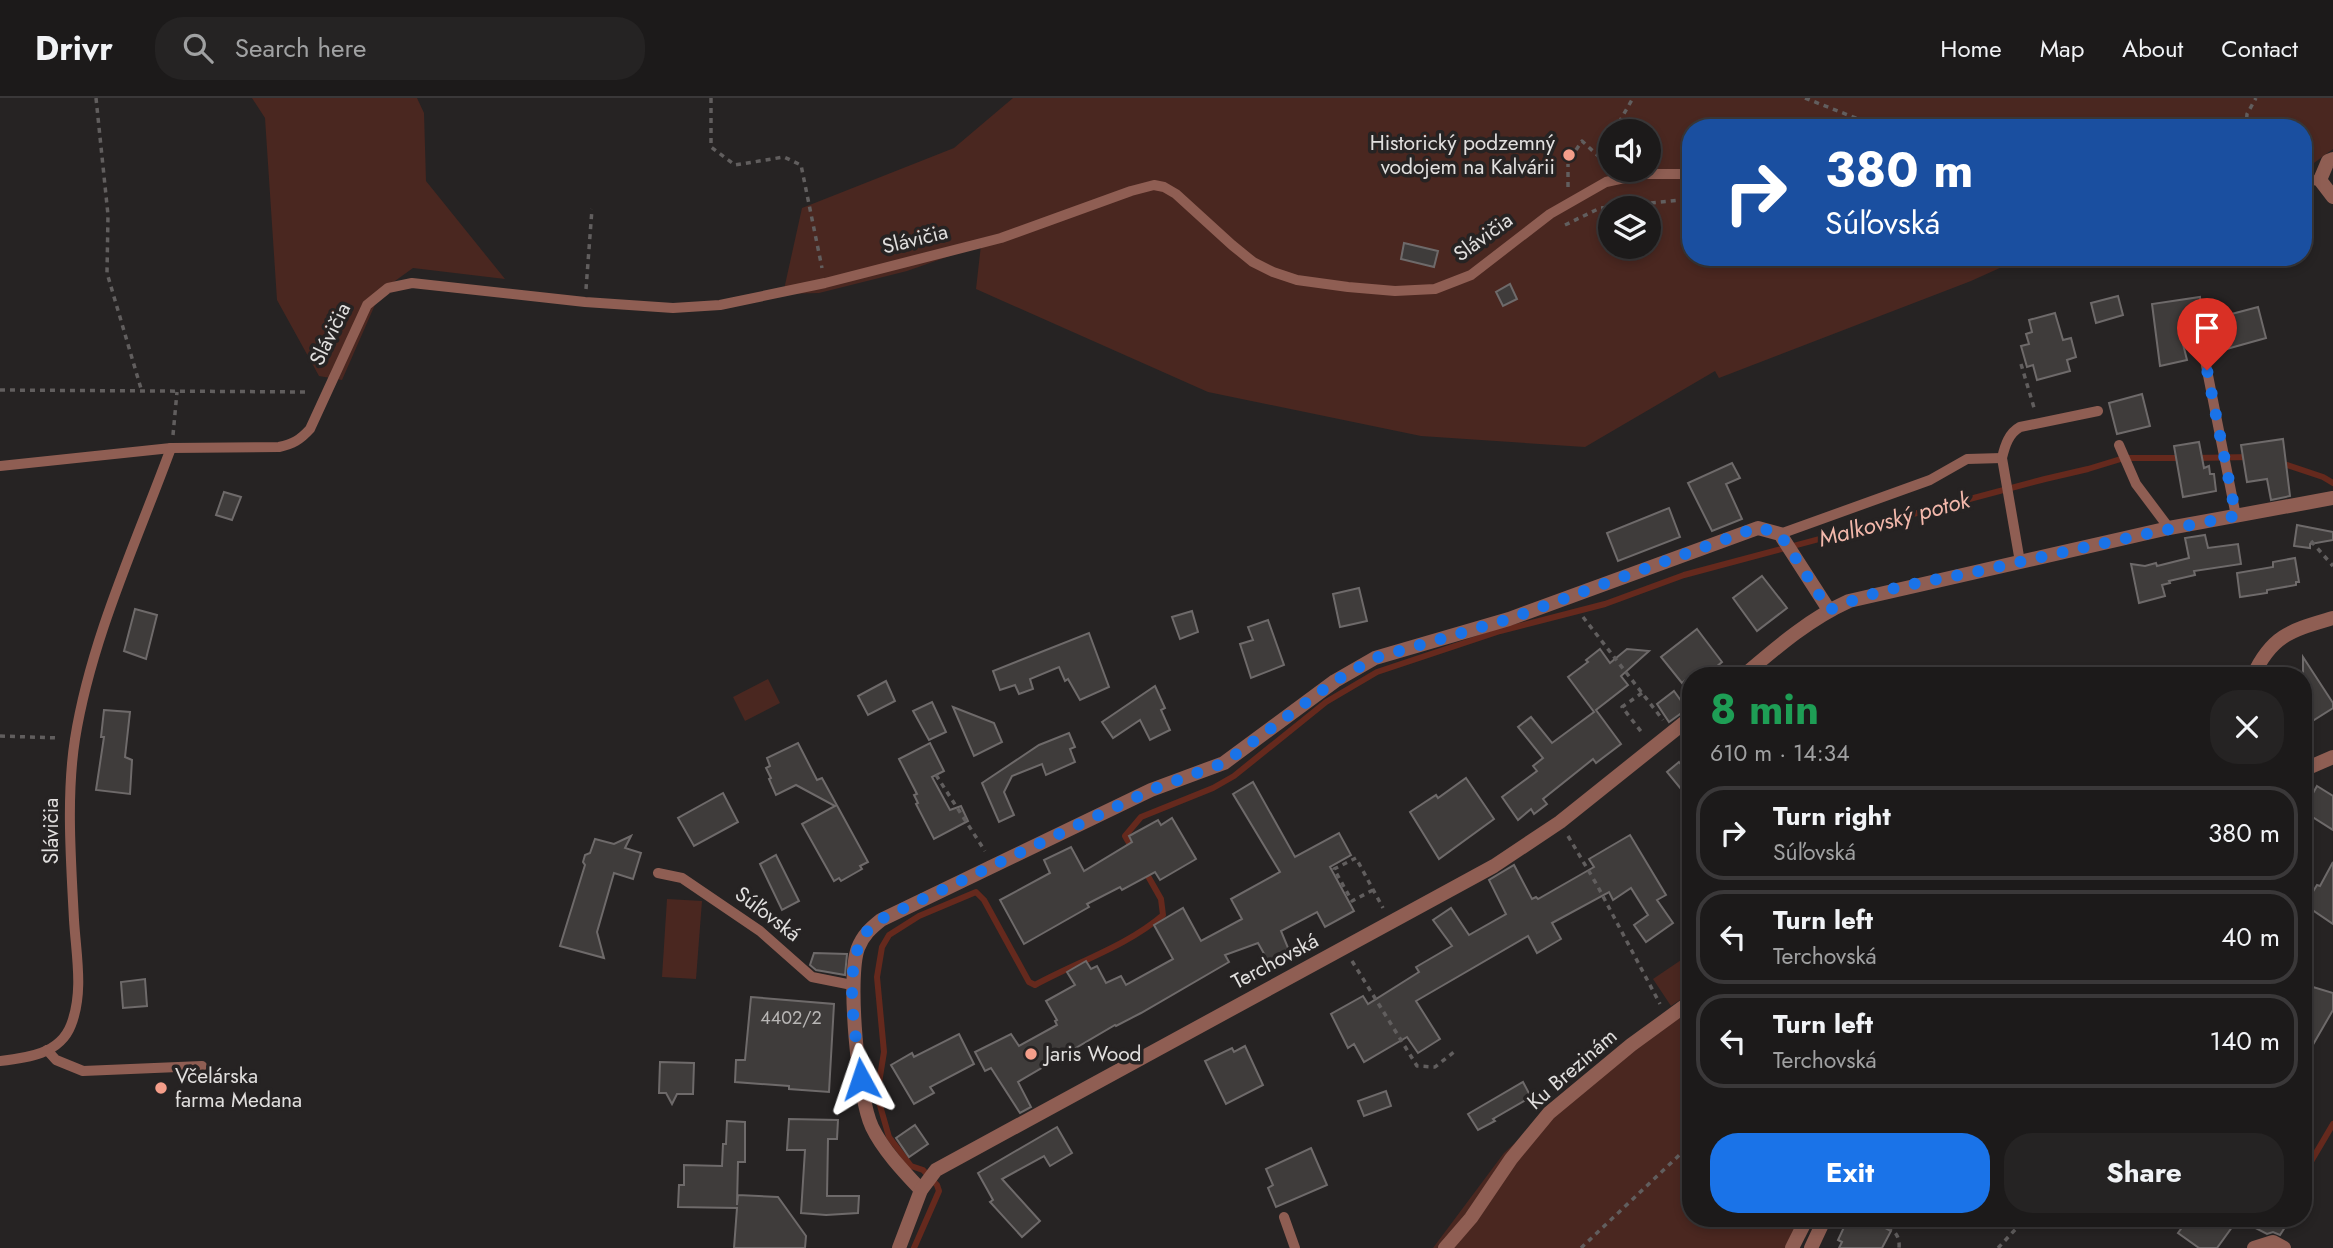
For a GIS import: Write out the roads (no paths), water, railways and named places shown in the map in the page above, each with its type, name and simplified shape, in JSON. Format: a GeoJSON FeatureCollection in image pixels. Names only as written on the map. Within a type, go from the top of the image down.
{"type":"FeatureCollection","features":[{"type":"Feature","properties":{"kind":"street"},"geometry":{"type":"LineString","coordinates":[[2333,159],[2328,161],[2320,180],[2333,197]]}},
{"type":"Feature","properties":{"kind":"street"},"geometry":{"type":"LineString","coordinates":[[1754,667],[1799,629],[1849,601],[2169,528],[2333,498]]}},
{"type":"Feature","properties":{"kind":"street"},"geometry":{"type":"LineString","coordinates":[[924,1187],[902,1169],[873,1129],[863,1103],[852,985],[857,950],[866,932],[881,919],[1151,790],[1224,763],[1335,681],[1375,658],[1509,619],[1758,527],[1780,534],[1829,610]]}},
{"type":"Feature","properties":{"kind":"street"},"geometry":{"type":"LineString","coordinates":[[2257,667],[2273,644],[2290,631],[2333,618]]}},
{"type":"Feature","properties":{"kind":"street","name":"Terchovská"},"geometry":{"type":"LineString","coordinates":[[899,1248],[924,1187],[936,1170],[1494,866],[1560,822],[1682,725]]}},
{"type":"Feature","properties":{"kind":"street"},"geometry":{"type":"LineString","coordinates":[[2312,767],[2333,757]]}},
{"type":"Feature","properties":{"kind":"street","name":"Ku Brezinám"},"geometry":{"type":"LineString","coordinates":[[1445,1248],[1471,1218],[1511,1159],[1549,1113],[1631,1045],[1682,1008]]}},
{"type":"Feature","properties":{"kind":"street"},"geometry":{"type":"LineString","coordinates":[[1792,1248],[1802,1227]]}},
{"type":"Feature","properties":{"kind":"street"},"geometry":{"type":"LineString","coordinates":[[1811,1248],[1821,1227]]}},
{"type":"Feature","properties":{"kind":"street"},"geometry":{"type":"LineString","coordinates":[[2254,1248],[2273,1242],[2284,1248]]}},
{"type":"Feature","properties":{"kind":"lane","name":"Slávičia"},"geometry":{"type":"LineString","coordinates":[[0,466],[171,448],[279,447],[292,444],[310,429],[367,305],[388,288],[412,284],[585,302],[691,308],[720,305],[825,283],[1001,238],[1154,185],[1176,194],[1253,262],[1273,272],[1297,280],[1348,287],[1395,291],[1435,289],[1471,275],[1554,211],[1606,182],[1643,174],[1682,174]]}},
{"type":"Feature","properties":{"kind":"lane"},"geometry":{"type":"LineString","coordinates":[[2312,180],[2320,180]]}},
{"type":"Feature","properties":{"kind":"lane"},"geometry":{"type":"LineString","coordinates":[[2197,320],[2236,516]]}},
{"type":"Feature","properties":{"kind":"lane"},"geometry":{"type":"LineString","coordinates":[[2020,562],[2002,458],[2006,444],[2014,430],[2098,411]]}},
{"type":"Feature","properties":{"kind":"lane"},"geometry":{"type":"LineString","coordinates":[[2119,445],[2136,484],[2169,528]]}},
{"type":"Feature","properties":{"kind":"lane","name":"Slávičia"},"geometry":{"type":"LineString","coordinates":[[0,1062],[30,1056],[60,1042],[71,1027],[79,1000],[72,876],[75,738],[94,654],[171,448]]}},
{"type":"Feature","properties":{"kind":"lane"},"geometry":{"type":"LineString","coordinates":[[1780,534],[1930,480],[1966,459],[2002,458]]}},
{"type":"Feature","properties":{"kind":"lane","name":"Súľovská"},"geometry":{"type":"LineString","coordinates":[[658,873],[682,878],[760,931],[813,977],[852,985]]}},
{"type":"Feature","properties":{"kind":"lane"},"geometry":{"type":"LineString","coordinates":[[47,1050],[56,1060],[83,1071],[202,1066]]}},
{"type":"Feature","properties":{"kind":"lane"},"geometry":{"type":"LineString","coordinates":[[1284,1217],[1295,1248]]}},
{"type":"Feature","properties":{"kind":"waterway","name":"Malkovský potok"},"geometry":{"type":"LineString","coordinates":[[2195,458],[2251,457]]}},
{"type":"Feature","properties":{"kind":"waterway","name":"Malkovský potok"},"geometry":{"type":"LineString","coordinates":[[1133,850],[1125,836],[1141,817],[1213,788],[1234,776],[1326,702],[1377,672],[1500,631],[1605,604],[1684,575],[2124,458],[2184,458]]}},
{"type":"Feature","properties":{"kind":"waterway","name":"Malkovský potok"},"geometry":{"type":"LineString","coordinates":[[2281,463],[2333,483]]}},
{"type":"Feature","properties":{"kind":"waterway","name":"Malkovský potok"},"geometry":{"type":"LineString","coordinates":[[914,1248],[939,1191],[923,1170],[911,1166],[889,1137],[877,1095],[884,1052],[877,977],[882,947],[889,935],[919,916],[976,892],[984,900],[1029,982],[1035,985],[1118,945],[1163,915],[1161,899],[1144,869]]}},
{"type":"Feature","properties":{"kind":"waterway"},"geometry":{"type":"LineString","coordinates":[[2312,1160],[2333,1124]]}},
{"type":"Feature","properties":{"kind":"place","name":"Historický podzemný vodojem na Kalvárii"},"geometry":{"type":"Point","coordinates":[1569,155]}},
{"type":"Feature","properties":{"kind":"place","name":"Jaris Wood"},"geometry":{"type":"Point","coordinates":[1031,1054]}},
{"type":"Feature","properties":{"kind":"place","name":"Včelárska farma Medana"},"geometry":{"type":"Point","coordinates":[161,1088]}}]}
